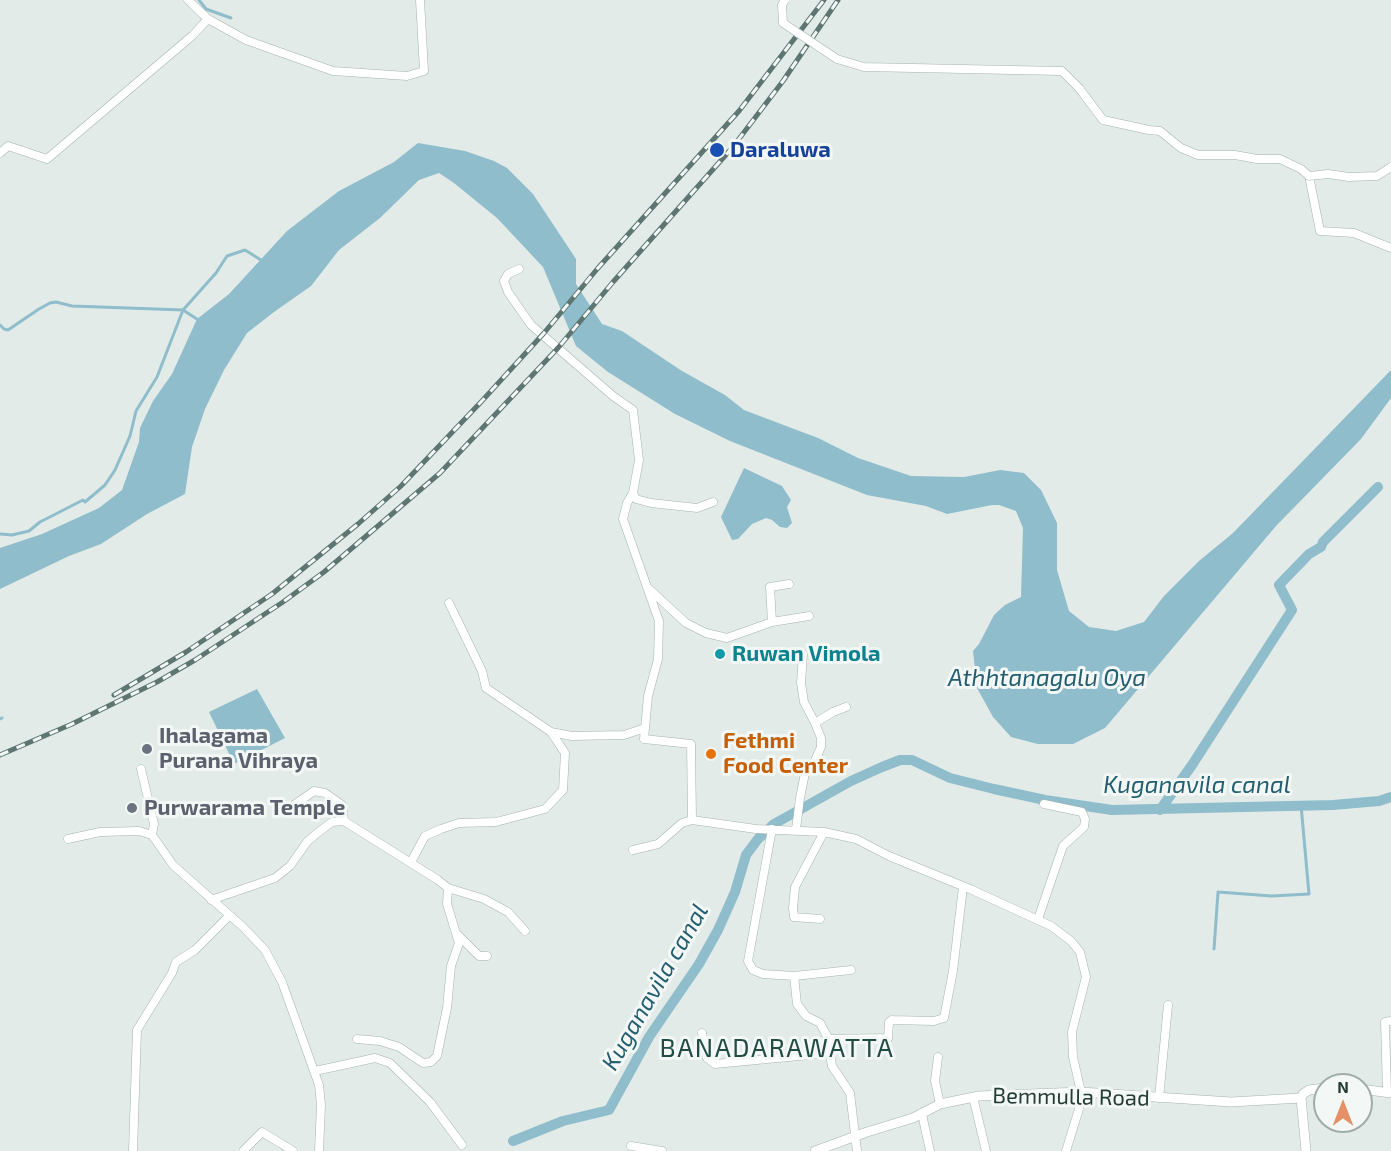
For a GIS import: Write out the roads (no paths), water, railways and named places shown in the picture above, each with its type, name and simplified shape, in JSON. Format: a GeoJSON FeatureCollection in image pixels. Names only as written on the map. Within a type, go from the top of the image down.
{"type":"FeatureCollection","features":[{"type":"Feature","properties":{"kind":"street"},"geometry":{"type":"LineString","coordinates":[[188,0],[208,19],[246,40],[333,71],[407,76],[424,71],[420,0]]}},
{"type":"Feature","properties":{"kind":"street"},"geometry":{"type":"LineString","coordinates":[[785,0],[782,4],[783,23],[837,59],[864,67],[1062,71],[1079,88],[1103,120],[1149,130],[1160,130],[1181,148],[1198,155],[1235,155],[1257,159],[1280,159],[1301,169],[1309,176],[1320,231],[1354,232],[1391,248]]}},
{"type":"Feature","properties":{"kind":"street"},"geometry":{"type":"LineString","coordinates":[[0,153],[8,146],[47,159],[192,36],[208,19]]}},
{"type":"Feature","properties":{"kind":"street"},"geometry":{"type":"LineString","coordinates":[[1309,176],[1328,174],[1349,177],[1377,176],[1391,167]]}},
{"type":"Feature","properties":{"kind":"street"},"geometry":{"type":"LineString","coordinates":[[519,269],[508,274],[504,281],[508,292],[531,324],[613,396],[633,410],[639,460],[633,493],[627,503],[623,519],[659,621],[658,658],[648,696],[644,739],[691,744],[692,820]]}},
{"type":"Feature","properties":{"kind":"street"},"geometry":{"type":"LineString","coordinates":[[633,493],[636,499],[651,504],[697,508],[713,502]]}},
{"type":"Feature","properties":{"kind":"street"},"geometry":{"type":"LineString","coordinates":[[772,622],[770,587],[789,584]]}},
{"type":"Feature","properties":{"kind":"street"},"geometry":{"type":"LineString","coordinates":[[646,586],[686,623],[706,633],[727,638],[772,622],[809,616]]}},
{"type":"Feature","properties":{"kind":"street"},"geometry":{"type":"LineString","coordinates":[[411,862],[425,836],[459,823],[496,822],[545,809],[563,790],[565,753],[551,732],[486,688],[479,664],[449,603]]}},
{"type":"Feature","properties":{"kind":"street"},"geometry":{"type":"LineString","coordinates":[[796,830],[805,773],[813,765],[821,747],[821,738],[816,723],[804,702],[801,683],[803,654]]}},
{"type":"Feature","properties":{"kind":"street"},"geometry":{"type":"LineString","coordinates":[[816,723],[833,711],[846,707]]}},
{"type":"Feature","properties":{"kind":"street"},"geometry":{"type":"LineString","coordinates":[[551,732],[572,736],[624,735],[645,728]]}},
{"type":"Feature","properties":{"kind":"street"},"geometry":{"type":"LineString","coordinates":[[141,769],[154,824],[152,835]]}},
{"type":"Feature","properties":{"kind":"street"},"geometry":{"type":"LineString","coordinates":[[294,805],[314,791],[325,793],[342,805],[344,821]]}},
{"type":"Feature","properties":{"kind":"street"},"geometry":{"type":"LineString","coordinates":[[1038,919],[1063,846],[1084,827],[1085,819],[1082,812],[1044,804]]}},
{"type":"Feature","properties":{"kind":"street"},"geometry":{"type":"LineString","coordinates":[[633,850],[658,844],[682,823],[692,820],[756,830],[824,832],[856,839],[888,856],[1038,919],[1071,941],[1080,952],[1086,976],[1072,1032],[1073,1057],[1081,1092],[1079,1109],[1066,1151]]}},
{"type":"Feature","properties":{"kind":"street"},"geometry":{"type":"LineString","coordinates":[[211,900],[274,878],[290,866],[307,842],[316,834],[332,822],[344,821],[411,862],[448,888],[484,899],[508,912],[525,931]]}},
{"type":"Feature","properties":{"kind":"street"},"geometry":{"type":"LineString","coordinates":[[772,830],[748,961],[753,970],[763,974],[794,976],[851,970]]}},
{"type":"Feature","properties":{"kind":"street"},"geometry":{"type":"LineString","coordinates":[[68,839],[100,832],[139,831],[152,835],[173,865],[257,941],[273,963],[315,1071],[321,1105],[319,1151]]}},
{"type":"Feature","properties":{"kind":"street"},"geometry":{"type":"LineString","coordinates":[[820,919],[794,916],[793,908],[795,887],[824,832]]}},
{"type":"Feature","properties":{"kind":"street"},"geometry":{"type":"LineString","coordinates":[[827,1039],[888,1038],[889,1022],[892,1020],[934,1021],[944,1018],[953,971],[963,887]]}},
{"type":"Feature","properties":{"kind":"street"},"geometry":{"type":"LineString","coordinates":[[357,1039],[380,1041],[399,1047],[423,1063],[431,1062],[437,1056],[447,1008],[451,966],[459,943],[447,904],[448,888]]}},
{"type":"Feature","properties":{"kind":"street"},"geometry":{"type":"LineString","coordinates":[[133,1151],[137,1030],[172,973],[176,962],[195,950],[229,916]]}},
{"type":"Feature","properties":{"kind":"street"},"geometry":{"type":"LineString","coordinates":[[456,934],[479,956],[488,956]]}},
{"type":"Feature","properties":{"kind":"street"},"geometry":{"type":"LineString","coordinates":[[794,976],[797,1004],[806,1016],[820,1023],[827,1039],[832,1066],[850,1093],[857,1151]]}},
{"type":"Feature","properties":{"kind":"street"},"geometry":{"type":"LineString","coordinates":[[1159,1098],[1168,1005]]}},
{"type":"Feature","properties":{"kind":"street"},"geometry":{"type":"LineString","coordinates":[[1373,1090],[1389,1092],[1385,1022],[1391,1021]]}},
{"type":"Feature","properties":{"kind":"street"},"geometry":{"type":"LineString","coordinates":[[702,1033],[707,1058],[715,1064],[830,1053]]}},
{"type":"Feature","properties":{"kind":"street"},"geometry":{"type":"LineString","coordinates":[[938,1056],[935,1082],[940,1104]]}},
{"type":"Feature","properties":{"kind":"street"},"geometry":{"type":"LineString","coordinates":[[315,1071],[375,1058],[390,1063],[430,1102],[462,1145]]}},
{"type":"Feature","properties":{"kind":"street","name":"Bemmulla Road"},"geometry":{"type":"LineString","coordinates":[[815,1151],[922,1114],[940,1104],[973,1097],[1081,1092],[1231,1102],[1301,1098],[1303,1094],[1313,1090]]}},
{"type":"Feature","properties":{"kind":"street"},"geometry":{"type":"LineString","coordinates":[[973,1097],[986,1151]]}},
{"type":"Feature","properties":{"kind":"street"},"geometry":{"type":"LineString","coordinates":[[1301,1098],[1306,1151]]}},
{"type":"Feature","properties":{"kind":"street"},"geometry":{"type":"LineString","coordinates":[[922,1114],[930,1151]]}},
{"type":"Feature","properties":{"kind":"street"},"geometry":{"type":"LineString","coordinates":[[243,1151],[262,1132],[293,1151]]}},
{"type":"Feature","properties":{"kind":"street"},"geometry":{"type":"LineString","coordinates":[[631,1146],[662,1151]]}},
{"type":"Feature","properties":{"kind":"water","name":"Athhtanagalu Oya"},"geometry":{"type":"Polygon","coordinates":[[[418,143],[465,151],[507,168],[533,194],[576,259],[576,284],[602,324],[622,331],[682,371],[725,395],[744,410],[818,438],[858,458],[911,476],[964,477],[1000,470],[1024,473],[1041,490],[1057,523],[1057,570],[1069,611],[1089,627],[1116,631],[1144,622],[1164,596],[1199,561],[1233,533],[1391,370],[1391,398],[1361,439],[1276,526],[1105,728],[1073,744],[1038,744],[1011,737],[993,717],[977,688],[973,651],[994,615],[1005,605],[1021,597],[1023,528],[1016,511],[992,505],[947,514],[926,506],[867,495],[730,441],[675,414],[608,372],[576,346],[543,267],[497,218],[439,173],[419,180],[380,218],[339,250],[311,286],[247,333],[224,370],[205,409],[192,447],[185,494],[147,514],[101,544],[69,556],[0,589],[0,548],[42,534],[99,508],[122,490],[139,442],[140,428],[153,401],[172,374],[197,319],[229,294],[287,231],[339,191],[394,162],[418,143]]]}},
{"type":"Feature","properties":{"kind":"water"},"geometry":{"type":"Polygon","coordinates":[[[744,468],[782,486],[791,500],[787,507],[792,523],[787,528],[780,527],[766,518],[752,524],[738,539],[732,540],[721,517],[744,468]]]}},
{"type":"Feature","properties":{"kind":"water"},"geometry":{"type":"Polygon","coordinates":[[[257,689],[285,738],[234,764],[209,712],[257,689]]]}},
{"type":"Feature","properties":{"kind":"waterway"},"geometry":{"type":"LineString","coordinates":[[199,0],[206,9],[231,18]]}},
{"type":"Feature","properties":{"kind":"waterway"},"geometry":{"type":"LineString","coordinates":[[0,534],[12,535],[29,531],[40,522],[83,500],[85,502],[105,485],[115,470],[130,436],[136,411],[157,377],[183,310],[216,273],[227,256],[245,250],[261,260]]}},
{"type":"Feature","properties":{"kind":"waterway"},"geometry":{"type":"LineString","coordinates":[[0,325],[8,330],[39,309],[56,302],[72,306],[183,310],[197,319]]}},
{"type":"Feature","properties":{"kind":"waterway"},"geometry":{"type":"LineString","coordinates":[[1160,810],[1192,765],[1292,610],[1279,585],[1309,554],[1321,547],[1323,542],[1378,487]]}},
{"type":"Feature","properties":{"kind":"waterway","name":"Kuganavila canal"},"geometry":{"type":"LineString","coordinates":[[513,1141],[563,1121],[609,1110],[649,1037],[699,964],[718,930],[735,892],[746,855],[758,839],[774,824],[851,781],[882,767],[900,760],[912,760],[950,778],[1045,800],[1112,810],[1333,805],[1379,801],[1391,797]]}},
{"type":"Feature","properties":{"kind":"waterway"},"geometry":{"type":"LineString","coordinates":[[1214,949],[1218,892],[1272,896],[1309,894],[1301,805]]}},
{"type":"Feature","properties":{"kind":"railway"},"geometry":{"type":"LineString","coordinates":[[114,695],[186,652],[272,594],[401,486],[544,333],[598,268],[739,111],[824,0]]}},
{"type":"Feature","properties":{"kind":"railway"},"geometry":{"type":"LineString","coordinates":[[0,755],[72,724],[157,682],[195,660],[324,572],[440,473],[558,348],[613,282],[732,148],[783,81],[838,0]]}},
{"type":"Feature","properties":{"kind":"place","name":"Daraluwa"},"geometry":{"type":"Point","coordinates":[717,150]}},
{"type":"Feature","properties":{"kind":"place","name":"Ruwan Vimola"},"geometry":{"type":"Point","coordinates":[720,654]}},
{"type":"Feature","properties":{"kind":"place","name":"Ihalagama Purana Vihraya"},"geometry":{"type":"Point","coordinates":[147,749]}},
{"type":"Feature","properties":{"kind":"place","name":"Fethmi Food Center"},"geometry":{"type":"Point","coordinates":[711,754]}},
{"type":"Feature","properties":{"kind":"place","name":"Purwarama Temple"},"geometry":{"type":"Point","coordinates":[132,808]}},
{"type":"Feature","properties":{"kind":"district","name":"BANADARAWATTA"},"geometry":{"type":"Point","coordinates":[777,1048]}}]}
